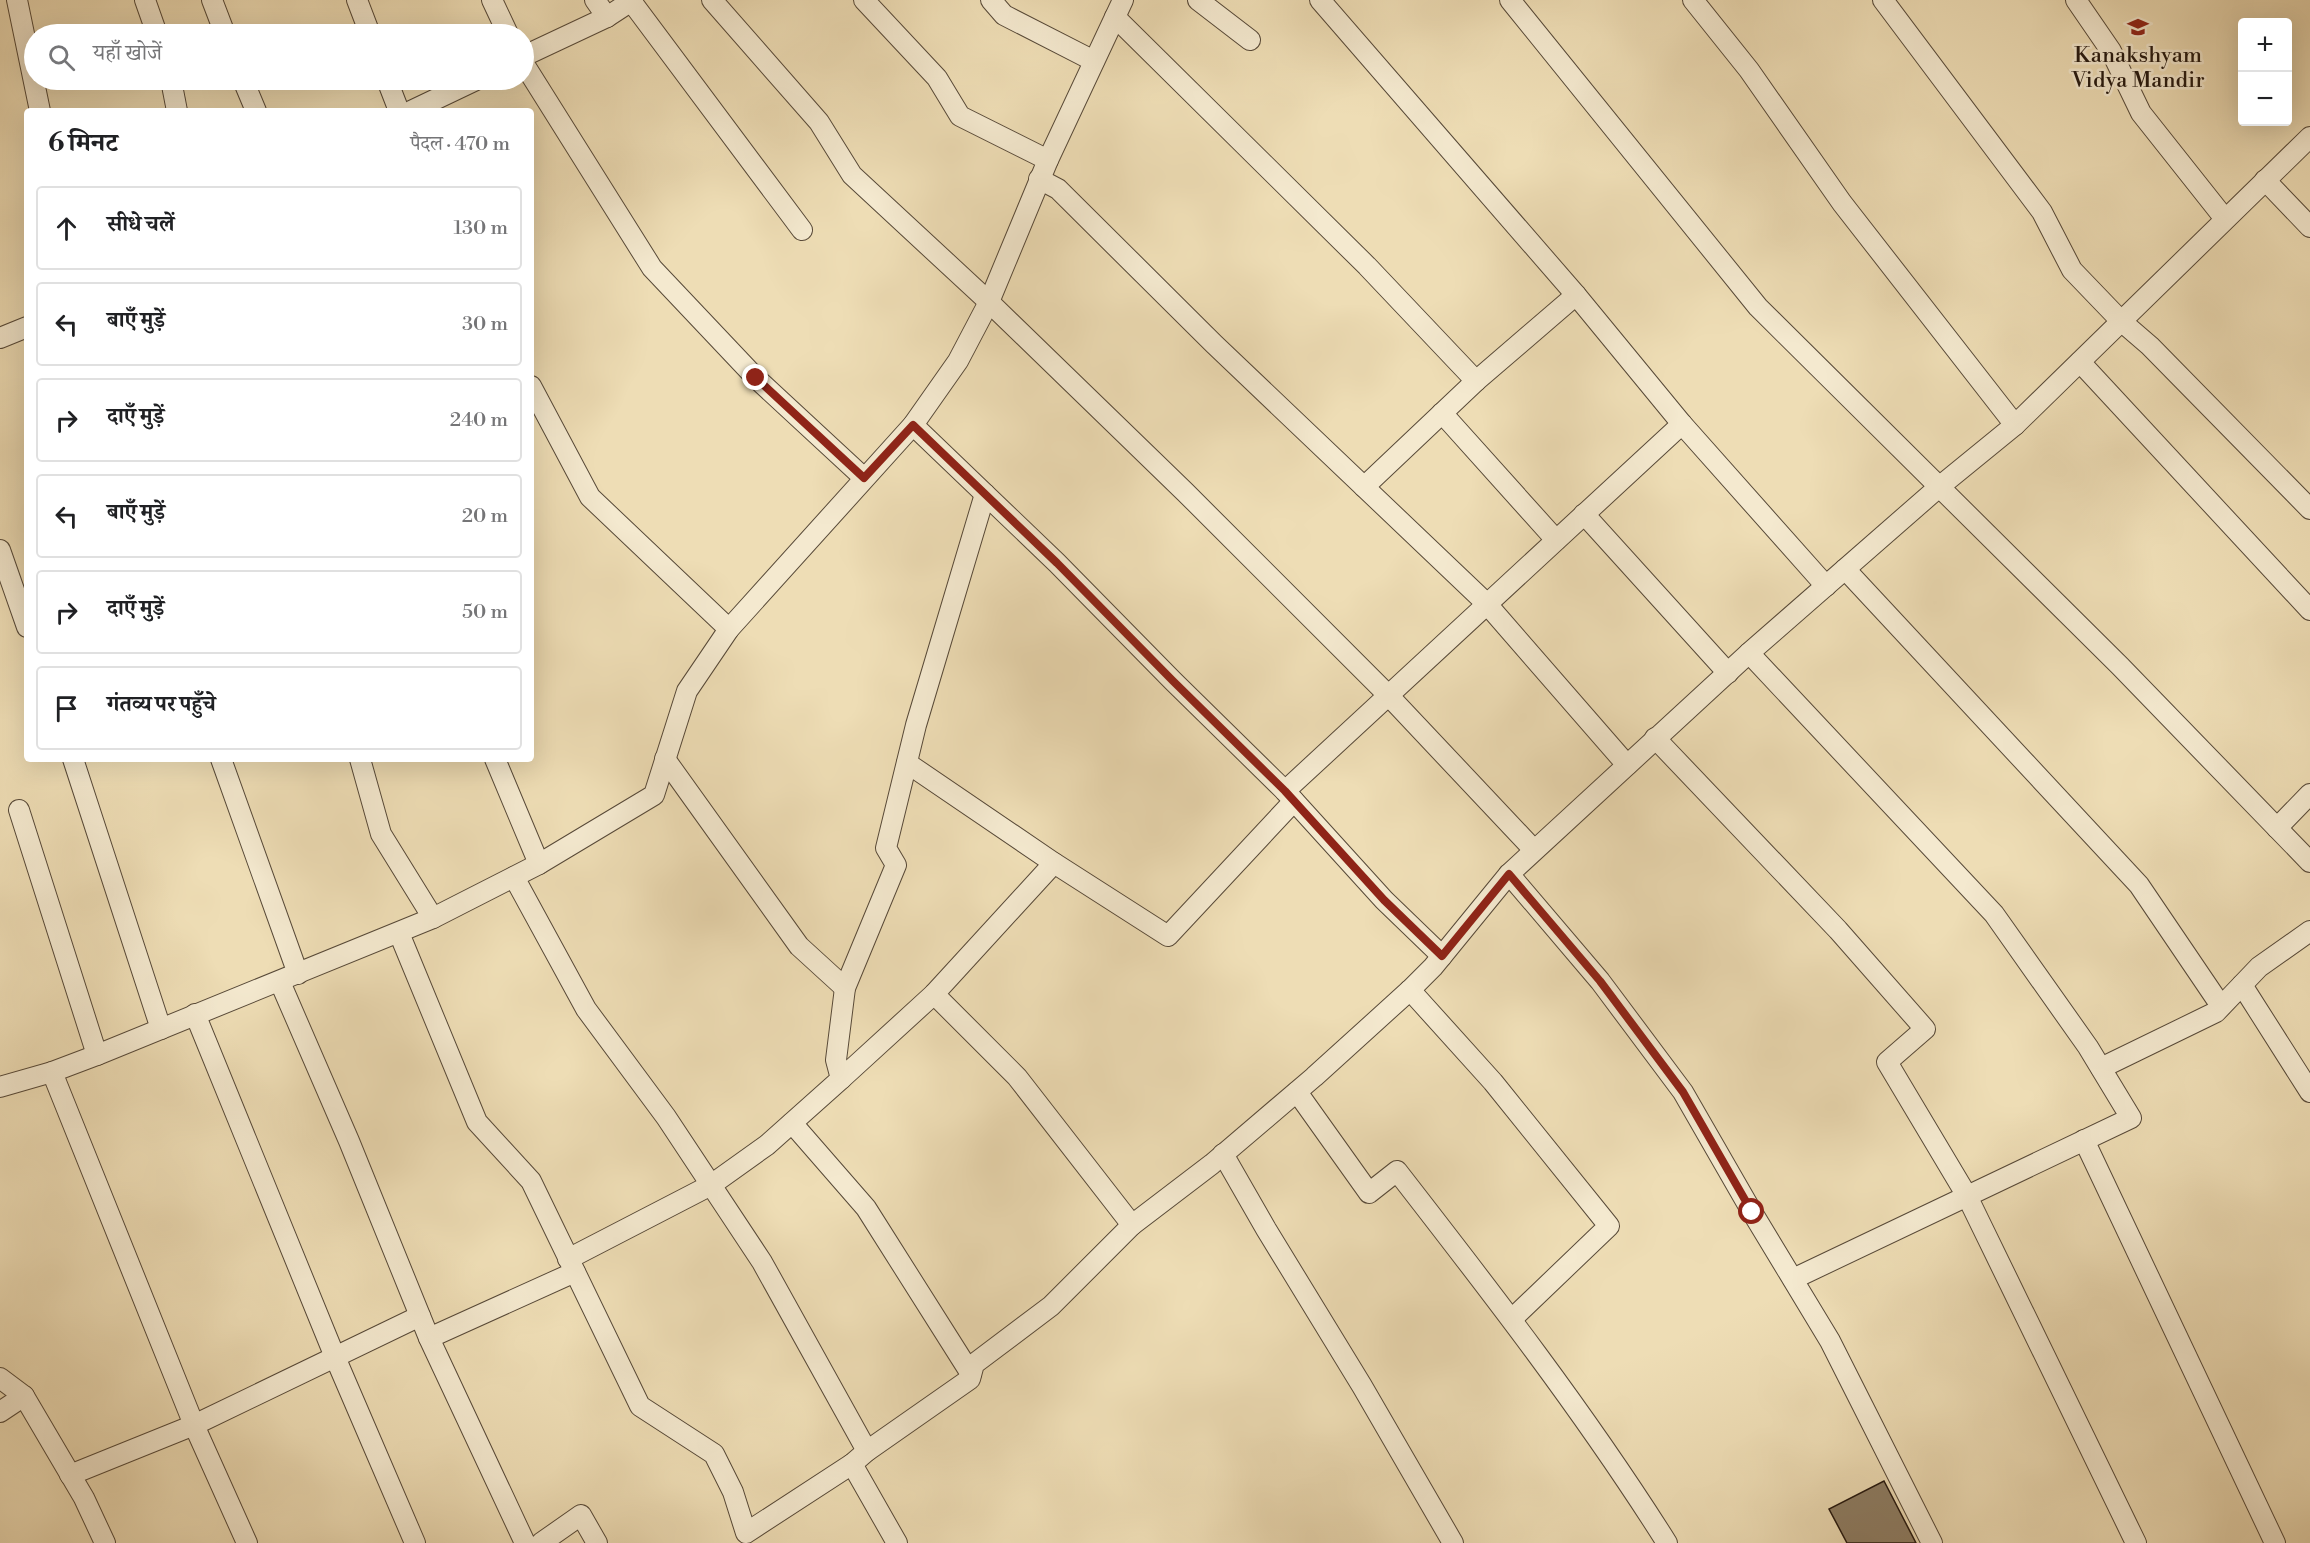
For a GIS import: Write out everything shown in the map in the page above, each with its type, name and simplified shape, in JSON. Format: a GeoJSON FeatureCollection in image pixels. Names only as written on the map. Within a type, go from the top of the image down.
{"type":"FeatureCollection","features":[{"type":"Feature","properties":{"kind":"street"},"geometry":{"type":"LineString","coordinates":[[16,0],[24,37]]}},
{"type":"Feature","properties":{"kind":"street"},"geometry":{"type":"LineString","coordinates":[[145,0],[153,24]]}},
{"type":"Feature","properties":{"kind":"street"},"geometry":{"type":"LineString","coordinates":[[212,0],[221,24]]}},
{"type":"Feature","properties":{"kind":"street"},"geometry":{"type":"LineString","coordinates":[[357,0],[366,24]]}},
{"type":"Feature","properties":{"kind":"street"},"geometry":{"type":"LineString","coordinates":[[492,0],[503,24]]}},
{"type":"Feature","properties":{"kind":"street"},"geometry":{"type":"LineString","coordinates":[[595,0],[607,16]]}},
{"type":"Feature","properties":{"kind":"street"},"geometry":{"type":"LineString","coordinates":[[712,0],[819,122],[852,175],[989,302],[1388,695],[1534,850]]}},
{"type":"Feature","properties":{"kind":"street"},"geometry":{"type":"LineString","coordinates":[[864,0],[937,78],[960,116],[1048,160]]}},
{"type":"Feature","properties":{"kind":"street"},"geometry":{"type":"LineString","coordinates":[[991,0],[1094,61]]}},
{"type":"Feature","properties":{"kind":"street"},"geometry":{"type":"LineString","coordinates":[[1198,0],[1250,40]]}},
{"type":"Feature","properties":{"kind":"street"},"geometry":{"type":"LineString","coordinates":[[1320,0],[1576,295],[1682,424],[1826,586]]}},
{"type":"Feature","properties":{"kind":"street"},"geometry":{"type":"LineString","coordinates":[[1510,0],[1758,307],[2120,666],[2310,862]]}},
{"type":"Feature","properties":{"kind":"street"},"geometry":{"type":"LineString","coordinates":[[1693,0],[1749,70],[1842,203],[2015,425]]}},
{"type":"Feature","properties":{"kind":"street"},"geometry":{"type":"LineString","coordinates":[[1883,0],[2042,212],[2072,270],[2121,321],[2150,345],[2310,509]]}},
{"type":"Feature","properties":{"kind":"street"},"geometry":{"type":"LineString","coordinates":[[2076,0],[2111,51],[2141,113],[2225,219]]}},
{"type":"Feature","properties":{"kind":"street"},"geometry":{"type":"LineString","coordinates":[[534,51],[607,16],[632,1],[802,230]]}},
{"type":"Feature","properties":{"kind":"street"},"geometry":{"type":"LineString","coordinates":[[0,1087],[52,1072],[97,1055],[399,933],[539,864],[654,795],[687,691],[729,629],[913,425],[958,361],[989,302],[1039,179],[1119,8],[1476,381]]}},
{"type":"Feature","properties":{"kind":"street"},"geometry":{"type":"LineString","coordinates":[[534,80],[652,268],[756,378],[864,478]]}},
{"type":"Feature","properties":{"kind":"street"},"geometry":{"type":"LineString","coordinates":[[35,90],[39,108]]}},
{"type":"Feature","properties":{"kind":"street"},"geometry":{"type":"LineString","coordinates":[[173,90],[176,108]]}},
{"type":"Feature","properties":{"kind":"street"},"geometry":{"type":"LineString","coordinates":[[247,90],[255,108]]}},
{"type":"Feature","properties":{"kind":"street"},"geometry":{"type":"LineString","coordinates":[[391,90],[398,108]]}},
{"type":"Feature","properties":{"kind":"street"},"geometry":{"type":"LineString","coordinates":[[417,108],[455,90]]}},
{"type":"Feature","properties":{"kind":"street"},"geometry":{"type":"LineString","coordinates":[[399,933],[477,1122],[531,1181],[640,1406],[714,1454],[734,1492],[749,1538],[970,1379],[974,1364],[1051,1306],[1132,1225],[1297,1092],[1410,990],[1442,956],[1509,874],[1534,850],[1749,653],[1938,487],[2015,425],[2310,137]]}},
{"type":"Feature","properties":{"kind":"street"},"geometry":{"type":"LineString","coordinates":[[1039,179],[1058,189],[1214,344],[1486,603],[1627,765]]}},
{"type":"Feature","properties":{"kind":"street"},"geometry":{"type":"LineString","coordinates":[[2265,180],[2310,227]]}},
{"type":"Feature","properties":{"kind":"street"},"geometry":{"type":"LineString","coordinates":[[1364,487],[1476,381],[1576,295]]}},
{"type":"Feature","properties":{"kind":"street"},"geometry":{"type":"LineString","coordinates":[[0,338],[24,328]]}},
{"type":"Feature","properties":{"kind":"street"},"geometry":{"type":"LineString","coordinates":[[2080,362],[2310,610]]}},
{"type":"Feature","properties":{"kind":"street"},"geometry":{"type":"LineString","coordinates":[[534,392],[590,497],[729,629]]}},
{"type":"Feature","properties":{"kind":"street"},"geometry":{"type":"LineString","coordinates":[[1442,413],[1556,540]]}},
{"type":"Feature","properties":{"kind":"street"},"geometry":{"type":"LineString","coordinates":[[907,763],[1054,863],[1168,936],[1290,796],[1388,695],[1682,424]]}},
{"type":"Feature","properties":{"kind":"street"},"geometry":{"type":"LineString","coordinates":[[913,425],[1290,796],[1384,900],[1442,956]]}},
{"type":"Feature","properties":{"kind":"street"},"geometry":{"type":"LineString","coordinates":[[841,1079],[836,1060],[845,988],[896,865],[886,848],[919,714],[985,494]]}},
{"type":"Feature","properties":{"kind":"street"},"geometry":{"type":"LineString","coordinates":[[1584,514],[1728,673]]}},
{"type":"Feature","properties":{"kind":"street"},"geometry":{"type":"LineString","coordinates":[[0,550],[24,618]]}},
{"type":"Feature","properties":{"kind":"street"},"geometry":{"type":"LineString","coordinates":[[1845,569],[2139,885],[2221,1006]]}},
{"type":"Feature","properties":{"kind":"street"},"geometry":{"type":"LineString","coordinates":[[1749,653],[1994,914],[2101,1068],[2131,1118],[1792,1279]]}},
{"type":"Feature","properties":{"kind":"street"},"geometry":{"type":"LineString","coordinates":[[1655,738],[1838,930],[1925,1029],[1887,1062],[1967,1196],[2136,1543]]}},
{"type":"Feature","properties":{"kind":"street"},"geometry":{"type":"LineString","coordinates":[[665,759],[800,946],[845,988]]}},
{"type":"Feature","properties":{"kind":"street"},"geometry":{"type":"LineString","coordinates":[[74,762],[161,1029]]}},
{"type":"Feature","properties":{"kind":"street"},"geometry":{"type":"LineString","coordinates":[[222,762],[289,978],[349,1141],[429,1338],[525,1543]]}},
{"type":"Feature","properties":{"kind":"street"},"geometry":{"type":"LineString","coordinates":[[361,762],[381,834],[432,918]]}},
{"type":"Feature","properties":{"kind":"street"},"geometry":{"type":"LineString","coordinates":[[496,762],[539,864]]}},
{"type":"Feature","properties":{"kind":"street"},"geometry":{"type":"LineString","coordinates":[[2277,828],[2310,794]]}},
{"type":"Feature","properties":{"kind":"street"},"geometry":{"type":"LineString","coordinates":[[19,810],[97,1055]]}},
{"type":"Feature","properties":{"kind":"street"},"geometry":{"type":"LineString","coordinates":[[429,1338],[571,1265],[711,1185],[767,1145],[934,994],[1054,863]]}},
{"type":"Feature","properties":{"kind":"street"},"geometry":{"type":"LineString","coordinates":[[1509,874],[1600,981],[1683,1092],[1830,1341],[1932,1543]]}},
{"type":"Feature","properties":{"kind":"street"},"geometry":{"type":"LineString","coordinates":[[514,877],[586,1009],[666,1116],[762,1262],[860,1458],[897,1543]]}},
{"type":"Feature","properties":{"kind":"street"},"geometry":{"type":"LineString","coordinates":[[2101,1068],[2216,1012],[2259,967],[2310,931]]}},
{"type":"Feature","properties":{"kind":"street"},"geometry":{"type":"LineString","coordinates":[[2242,985],[2310,1092]]}},
{"type":"Feature","properties":{"kind":"street"},"geometry":{"type":"LineString","coordinates":[[1410,990],[1493,1082],[1609,1226],[1512,1319]]}},
{"type":"Feature","properties":{"kind":"street"},"geometry":{"type":"LineString","coordinates":[[934,994],[1017,1077],[1132,1225]]}},
{"type":"Feature","properties":{"kind":"street"},"geometry":{"type":"LineString","coordinates":[[195,1014],[335,1357],[415,1543]]}},
{"type":"Feature","properties":{"kind":"street"},"geometry":{"type":"LineString","coordinates":[[52,1072],[194,1425],[247,1543]]}},
{"type":"Feature","properties":{"kind":"street"},"geometry":{"type":"LineString","coordinates":[[1297,1092],[1369,1193],[1397,1171],[1512,1319],[1624,1475],[1667,1543]]}},
{"type":"Feature","properties":{"kind":"street"},"geometry":{"type":"LineString","coordinates":[[792,1123],[866,1208],[971,1374]]}},
{"type":"Feature","properties":{"kind":"street"},"geometry":{"type":"LineString","coordinates":[[2084,1140],[2275,1543]]}},
{"type":"Feature","properties":{"kind":"street"},"geometry":{"type":"LineString","coordinates":[[1222,1154],[1362,1386],[1453,1543]]}},
{"type":"Feature","properties":{"kind":"street"},"geometry":{"type":"LineString","coordinates":[[70,1475],[194,1425],[420,1316]]}},
{"type":"Feature","properties":{"kind":"street"},"geometry":{"type":"LineString","coordinates":[[0,1378],[24,1396],[84,1498],[105,1543]]}},
{"type":"Feature","properties":{"kind":"street"},"geometry":{"type":"LineString","coordinates":[[0,1412],[24,1396]]}},
{"type":"Feature","properties":{"kind":"street"},"geometry":{"type":"LineString","coordinates":[[541,1543],[581,1515],[597,1543]]}},
{"type":"Feature","properties":{"kind":"building"},"geometry":{"type":"Polygon","coordinates":[[[1884,1481],[1916,1543],[1847,1543],[1829,1509],[1884,1481]]]}},
{"type":"Feature","properties":{"kind":"place","name":"Kanakshyam Vidya Mandir"},"geometry":{"type":"Point","coordinates":[2138,27]}},
{"type":"Feature","properties":{"kind":"route"},"geometry":{"type":"LineString","coordinates":[[756,378],[864,478],[913,425],[1057,563],[1285,791],[1384,900],[1442,956],[1509,874],[1600,981],[1683,1092],[1752,1212]]}}]}
